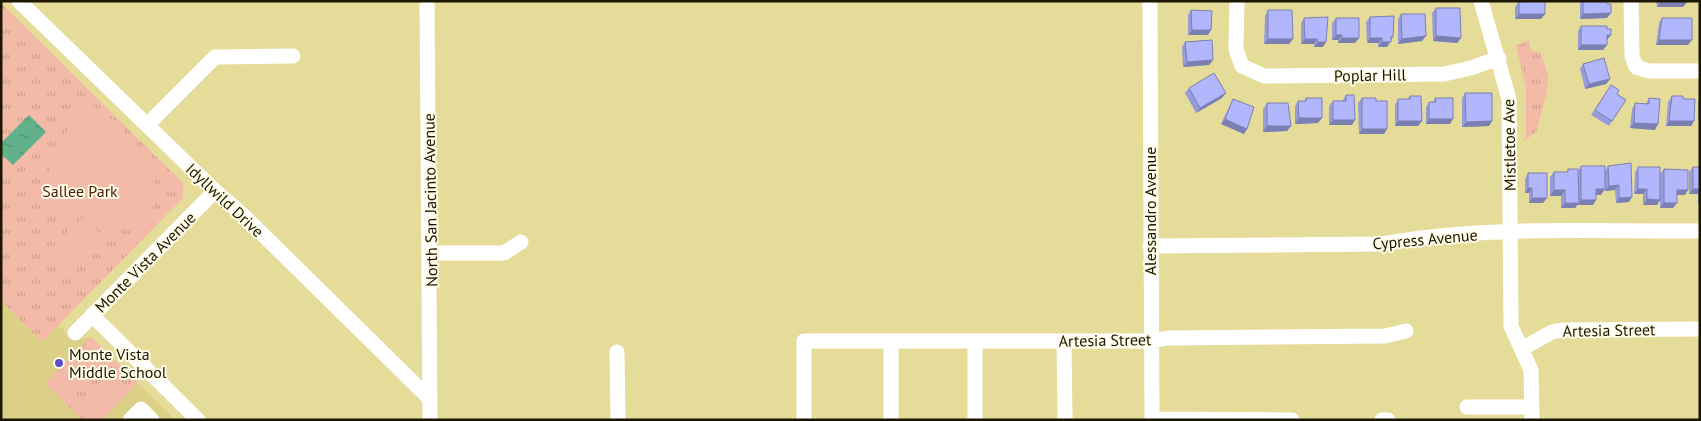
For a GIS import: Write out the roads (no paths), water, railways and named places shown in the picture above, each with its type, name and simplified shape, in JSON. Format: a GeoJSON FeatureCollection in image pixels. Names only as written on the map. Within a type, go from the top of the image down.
{"type":"FeatureCollection","features":[{"type":"Feature","properties":{"kind":"street","name":"Idyllwild Drive"},"geometry":{"type":"LineString","coordinates":[[19,1],[215,191],[243,215],[430,399]]}},
{"type":"Feature","properties":{"kind":"street","name":"North San Jacinto Avenue"},"geometry":{"type":"LineString","coordinates":[[427,1],[431,253],[430,420]]}},
{"type":"Feature","properties":{"kind":"street","name":"Alessandro Avenue"},"geometry":{"type":"LineString","coordinates":[[1150,1],[1152,419]]}},
{"type":"Feature","properties":{"kind":"street","name":"Poplar Hill"},"geometry":{"type":"LineString","coordinates":[[1237,1],[1236,49],[1242,66],[1264,76],[1444,74],[1470,68],[1498,58]]}},
{"type":"Feature","properties":{"kind":"street","name":"Mistletoe Ave"},"geometry":{"type":"LineString","coordinates":[[1482,1],[1509,99],[1512,326],[1531,370],[1532,413]]}},
{"type":"Feature","properties":{"kind":"street"},"geometry":{"type":"LineString","coordinates":[[1631,1],[1632,56],[1636,67],[1649,71],[1700,70]]}},
{"type":"Feature","properties":{"kind":"street"},"geometry":{"type":"LineString","coordinates":[[147,125],[215,57],[292,56]]}},
{"type":"Feature","properties":{"kind":"street","name":"Monte Vista Avenue"},"geometry":{"type":"LineString","coordinates":[[75,333],[215,191]]}},
{"type":"Feature","properties":{"kind":"street","name":"Cypress Avenue"},"geometry":{"type":"LineString","coordinates":[[1150,246],[1382,244],[1417,238],[1510,232],[1700,231]]}},
{"type":"Feature","properties":{"kind":"street"},"geometry":{"type":"LineString","coordinates":[[431,253],[504,253],[521,242]]}},
{"type":"Feature","properties":{"kind":"street"},"geometry":{"type":"LineString","coordinates":[[92,315],[198,420]]}},
{"type":"Feature","properties":{"kind":"street","name":"Artesia Street"},"geometry":{"type":"LineString","coordinates":[[1523,348],[1552,332],[1562,330],[1700,329]]}},
{"type":"Feature","properties":{"kind":"street","name":"Artesia Street"},"geometry":{"type":"LineString","coordinates":[[804,420],[804,341],[1152,341],[1168,338],[1385,336],[1406,332]]}},
{"type":"Feature","properties":{"kind":"street"},"geometry":{"type":"LineString","coordinates":[[891,341],[891,420]]}},
{"type":"Feature","properties":{"kind":"street"},"geometry":{"type":"LineString","coordinates":[[975,341],[975,420]]}},
{"type":"Feature","properties":{"kind":"street"},"geometry":{"type":"LineString","coordinates":[[1064,341],[1065,420]]}},
{"type":"Feature","properties":{"kind":"street"},"geometry":{"type":"LineString","coordinates":[[617,352],[618,420]]}},
{"type":"Feature","properties":{"kind":"street"},"geometry":{"type":"LineString","coordinates":[[1467,407],[1532,413]]}},
{"type":"Feature","properties":{"kind":"street"},"geometry":{"type":"LineString","coordinates":[[130,420],[141,409],[152,420]]}},
{"type":"Feature","properties":{"kind":"street"},"geometry":{"type":"LineString","coordinates":[[1152,419],[1292,420]]}},
{"type":"Feature","properties":{"kind":"street"},"geometry":{"type":"LineString","coordinates":[[1382,420],[1388,420]]}},
{"type":"Feature","properties":{"kind":"water"},"geometry":{"type":"Polygon","coordinates":[[[29,115],[46,132],[13,165],[1,154],[1,143],[29,115]]]}},
{"type":"Feature","properties":{"kind":"place","name":"Monte Vista Middle School"},"geometry":{"type":"Point","coordinates":[59,363]}},
{"type":"Feature","properties":{"kind":"park label","name":"Sallee Park"},"geometry":{"type":"Point","coordinates":[80,191]}}]}
